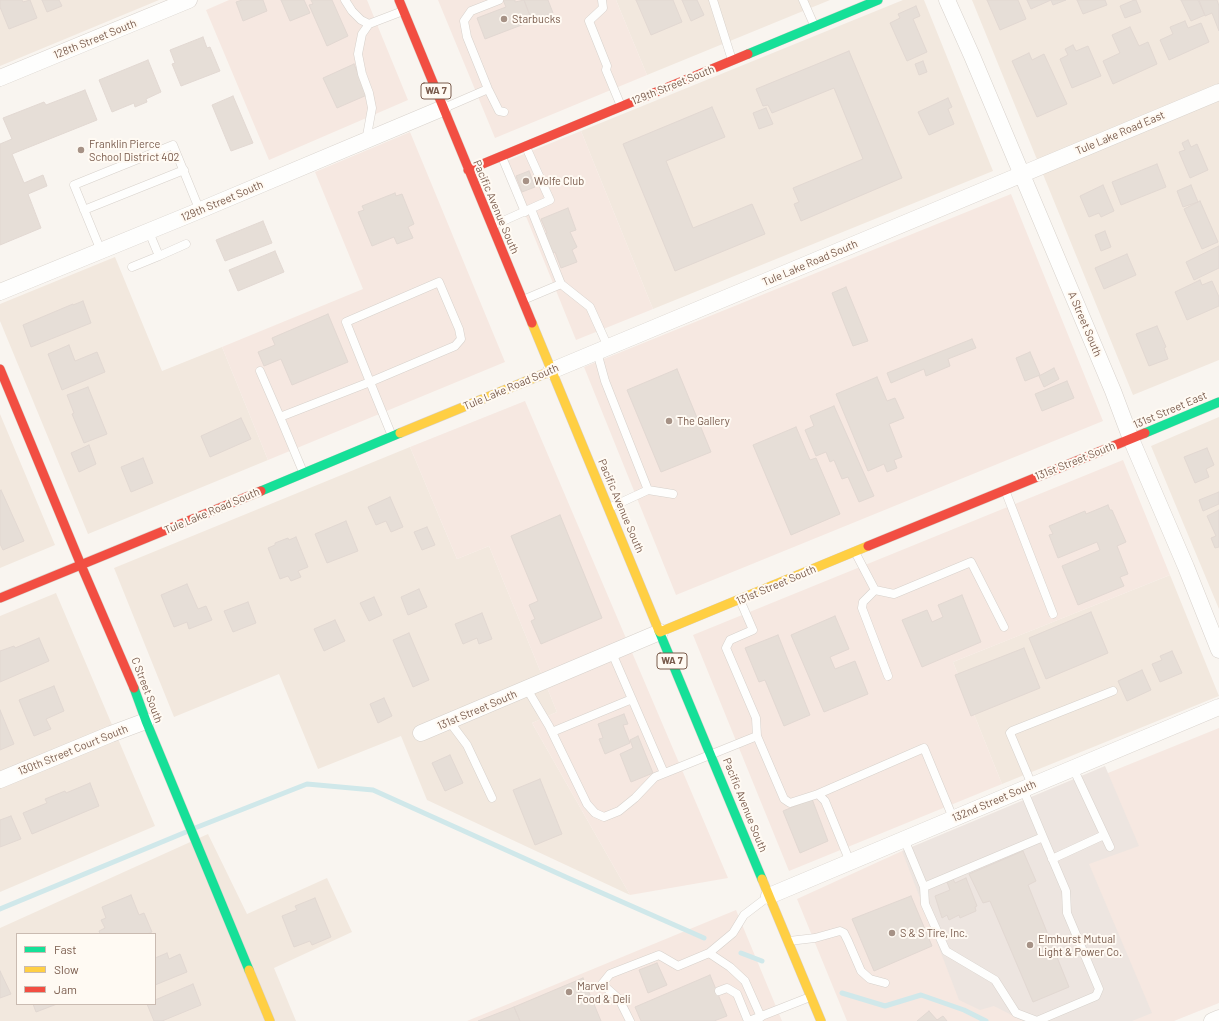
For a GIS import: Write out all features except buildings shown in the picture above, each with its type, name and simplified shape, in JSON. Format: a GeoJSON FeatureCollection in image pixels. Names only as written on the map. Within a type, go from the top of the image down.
{"type":"FeatureCollection","features":[{"type":"Feature","properties":{"kind":"street","name":"128th Street South"},"geometry":{"type":"LineString","coordinates":[[0,78],[189,0]]}},
{"type":"Feature","properties":{"kind":"street","name":"Pacific Avenue South"},"geometry":{"type":"LineString","coordinates":[[399,0],[491,226],[821,1021]]}},
{"type":"Feature","properties":{"kind":"street","name":"129th Street South"},"geometry":{"type":"LineString","coordinates":[[468,170],[878,0]]}},
{"type":"Feature","properties":{"kind":"street","name":"A Street South"},"geometry":{"type":"LineString","coordinates":[[947,0],[1113,391],[1131,439],[1186,567],[1219,650]]}},
{"type":"Feature","properties":{"kind":"street","name":"Tule Lake Road East"},"geometry":{"type":"LineString","coordinates":[[1021,174],[1219,92]]}},
{"type":"Feature","properties":{"kind":"street","name":"129th Street South"},"geometry":{"type":"LineString","coordinates":[[0,292],[200,211],[443,108]]}},
{"type":"Feature","properties":{"kind":"street","name":"Tule Lake Road South"},"geometry":{"type":"LineString","coordinates":[[0,598],[602,350],[1021,174]]}},
{"type":"Feature","properties":{"kind":"street","name":"C Street South"},"geometry":{"type":"LineString","coordinates":[[0,369],[136,693],[185,817],[270,1021]]}},
{"type":"Feature","properties":{"kind":"street","name":"131st Street East"},"geometry":{"type":"LineString","coordinates":[[1131,439],[1219,402]]}},
{"type":"Feature","properties":{"kind":"street","name":"131st Street South"},"geometry":{"type":"LineString","coordinates":[[421,733],[1005,489],[1131,439]]}},
{"type":"Feature","properties":{"kind":"street","name":"132nd Street South"},"geometry":{"type":"LineString","coordinates":[[769,896],[1219,707]]}},
{"type":"Feature","properties":{"kind":"street","name":"130th Street Court South"},"geometry":{"type":"LineString","coordinates":[[0,780],[146,721]]}},
{"type":"Feature","properties":{"kind":"street"},"geometry":{"type":"LineString","coordinates":[[1212,1021],[1219,1018]]}},
{"type":"Feature","properties":{"kind":"lane"},"geometry":{"type":"LineString","coordinates":[[345,0],[352,11],[361,20],[369,24]]}},
{"type":"Feature","properties":{"kind":"lane"},"geometry":{"type":"LineString","coordinates":[[499,0],[471,11],[464,21],[467,37],[488,89],[499,111],[504,112]]}},
{"type":"Feature","properties":{"kind":"lane"},"geometry":{"type":"LineString","coordinates":[[602,0],[603,8],[589,21],[607,66],[606,70],[622,106]]}},
{"type":"Feature","properties":{"kind":"lane"},"geometry":{"type":"LineString","coordinates":[[713,0],[733,60]]}},
{"type":"Feature","properties":{"kind":"lane"},"geometry":{"type":"LineString","coordinates":[[803,0],[815,26]]}},
{"type":"Feature","properties":{"kind":"lane"},"geometry":{"type":"LineString","coordinates":[[366,141],[372,108],[358,54],[362,34],[369,24],[404,11]]}},
{"type":"Feature","properties":{"kind":"lane"},"geometry":{"type":"LineString","coordinates":[[443,108],[488,89]]}},
{"type":"Feature","properties":{"kind":"lane"},"geometry":{"type":"LineString","coordinates":[[101,251],[74,185],[173,145],[200,211]]}},
{"type":"Feature","properties":{"kind":"lane"},"geometry":{"type":"LineString","coordinates":[[491,226],[550,200],[526,146]]}},
{"type":"Feature","properties":{"kind":"lane"},"geometry":{"type":"LineString","coordinates":[[502,156],[561,284],[590,308],[602,350],[605,381],[648,490]]}},
{"type":"Feature","properties":{"kind":"lane"},"geometry":{"type":"LineString","coordinates":[[84,210],[184,170]]}},
{"type":"Feature","properties":{"kind":"lane"},"geometry":{"type":"LineString","coordinates":[[149,232],[159,256]]}},
{"type":"Feature","properties":{"kind":"lane"},"geometry":{"type":"LineString","coordinates":[[132,267],[186,244]]}},
{"type":"Feature","properties":{"kind":"lane"},"geometry":{"type":"LineString","coordinates":[[280,418],[370,382],[454,346],[461,339],[459,329],[440,282],[346,322],[370,382],[393,436]]}},
{"type":"Feature","properties":{"kind":"lane"},"geometry":{"type":"LineString","coordinates":[[522,300],[561,284]]}},
{"type":"Feature","properties":{"kind":"lane"},"geometry":{"type":"LineString","coordinates":[[260,371],[303,473]]}},
{"type":"Feature","properties":{"kind":"lane"},"geometry":{"type":"LineString","coordinates":[[1005,489],[1053,614]]}},
{"type":"Feature","properties":{"kind":"lane"},"geometry":{"type":"LineString","coordinates":[[609,508],[648,490],[673,494]]}},
{"type":"Feature","properties":{"kind":"lane"},"geometry":{"type":"LineString","coordinates":[[855,552],[875,590]]}},
{"type":"Feature","properties":{"kind":"lane"},"geometry":{"type":"LineString","coordinates":[[875,590],[894,594],[971,562],[1004,627]]}},
{"type":"Feature","properties":{"kind":"lane"},"geometry":{"type":"LineString","coordinates":[[875,590],[863,602],[862,608],[888,676]]}},
{"type":"Feature","properties":{"kind":"lane"},"geometry":{"type":"LineString","coordinates":[[740,599],[753,630],[730,640],[726,648],[756,718],[757,736],[784,799],[790,803],[818,794],[924,748],[953,818]]}},
{"type":"Feature","properties":{"kind":"lane"},"geometry":{"type":"LineString","coordinates":[[612,653],[664,773]]}},
{"type":"Feature","properties":{"kind":"lane"},"geometry":{"type":"LineString","coordinates":[[527,689],[552,732],[587,804],[595,813],[604,817],[619,811],[636,798],[655,777],[757,736]]}},
{"type":"Feature","properties":{"kind":"lane"},"geometry":{"type":"LineString","coordinates":[[904,839],[924,887],[925,904],[946,951],[995,980],[1016,1013],[1037,1021],[1096,996],[1099,990],[1068,913],[1066,891],[1043,837],[1010,733],[1113,691]]}},
{"type":"Feature","properties":{"kind":"lane"},"geometry":{"type":"LineString","coordinates":[[552,732],[632,699]]}},
{"type":"Feature","properties":{"kind":"lane"},"geometry":{"type":"LineString","coordinates":[[449,721],[467,745],[492,798]]}},
{"type":"Feature","properties":{"kind":"lane"},"geometry":{"type":"LineString","coordinates":[[1073,768],[1110,847]]}},
{"type":"Feature","properties":{"kind":"lane"},"geometry":{"type":"LineString","coordinates":[[818,794],[825,801],[850,862]]}},
{"type":"Feature","properties":{"kind":"lane"},"geometry":{"type":"LineString","coordinates":[[1052,859],[1104,835]]}},
{"type":"Feature","properties":{"kind":"lane"},"geometry":{"type":"LineString","coordinates":[[924,887],[1043,837]]}},
{"type":"Feature","properties":{"kind":"lane"},"geometry":{"type":"LineString","coordinates":[[630,1021],[619,999],[602,984],[610,974],[659,954],[678,966],[710,954],[733,932],[744,915],[769,896]]}},
{"type":"Feature","properties":{"kind":"lane"},"geometry":{"type":"LineString","coordinates":[[788,941],[815,938],[840,930],[844,933],[861,971],[870,979],[885,983]]}},
{"type":"Feature","properties":{"kind":"lane"},"geometry":{"type":"LineString","coordinates":[[710,954],[730,967],[745,981],[760,1017]]}},
{"type":"Feature","properties":{"kind":"lane"},"geometry":{"type":"LineString","coordinates":[[719,991],[728,988],[737,994],[749,1021],[811,997]]}},
{"type":"Feature","properties":{"kind":"shaded area"},"geometry":{"type":"Polygon","coordinates":[[[0,0],[159,0],[0,66],[0,0]]]}},
{"type":"Feature","properties":{"kind":"shaded area"},"geometry":{"type":"Polygon","coordinates":[[[229,0],[367,0],[408,100],[269,160],[206,10],[229,0]]]}},
{"type":"Feature","properties":{"kind":"shaded area"},"geometry":{"type":"Polygon","coordinates":[[[438,0],[616,0],[647,75],[495,138],[438,0]]]}},
{"type":"Feature","properties":{"kind":"shaded area"},"geometry":{"type":"Polygon","coordinates":[[[616,0],[830,0],[647,75],[616,0]]]}},
{"type":"Feature","properties":{"kind":"shaded area"},"geometry":{"type":"Polygon","coordinates":[[[903,0],[924,0],[993,171],[653,309],[581,131],[903,0]]]}},
{"type":"Feature","properties":{"kind":"shaded area"},"geometry":{"type":"Polygon","coordinates":[[[972,0],[1219,0],[1219,360],[1133,395],[972,0]]]}},
{"type":"Feature","properties":{"kind":"shaded area"},"geometry":{"type":"Polygon","coordinates":[[[581,131],[653,309],[576,340],[504,162],[581,131]]]}},
{"type":"Feature","properties":{"kind":"shaded area"},"geometry":{"type":"Polygon","coordinates":[[[410,132],[505,362],[268,460],[222,347],[363,289],[315,172],[410,132]]]}},
{"type":"Feature","properties":{"kind":"shaded area"},"geometry":{"type":"Polygon","coordinates":[[[1011,194],[1103,421],[676,595],[584,367],[1011,194]]]}},
{"type":"Feature","properties":{"kind":"shaded area"},"geometry":{"type":"Polygon","coordinates":[[[115,257],[162,371],[222,347],[268,460],[88,534],[0,321],[0,304],[115,257]]]}},
{"type":"Feature","properties":{"kind":"shaded area"},"geometry":{"type":"Polygon","coordinates":[[[525,401],[728,878],[630,895],[532,723],[557,712],[489,546],[457,559],[410,447],[525,401]]]}},
{"type":"Feature","properties":{"kind":"shaded area"},"geometry":{"type":"Polygon","coordinates":[[[0,414],[55,545],[0,568],[0,414]]]}},
{"type":"Feature","properties":{"kind":"shaded area"},"geometry":{"type":"Polygon","coordinates":[[[1219,417],[1219,609],[1151,446],[1219,417]]]}},
{"type":"Feature","properties":{"kind":"shaded area"},"geometry":{"type":"Polygon","coordinates":[[[410,447],[457,559],[489,546],[557,712],[532,723],[630,895],[427,800],[401,736],[318,769],[279,674],[174,717],[114,568],[410,447]]]}},
{"type":"Feature","properties":{"kind":"shaded area"},"geometry":{"type":"Polygon","coordinates":[[[1123,460],[1170,575],[953,662],[1002,784],[789,871],[693,635],[1123,460]]]}},
{"type":"Feature","properties":{"kind":"shaded area"},"geometry":{"type":"Polygon","coordinates":[[[1170,575],[1219,696],[1002,784],[953,662],[1170,575]]]}},
{"type":"Feature","properties":{"kind":"shaded area"},"geometry":{"type":"Polygon","coordinates":[[[56,593],[155,826],[0,892],[0,616],[56,593]]]}},
{"type":"Feature","properties":{"kind":"shaded area"},"geometry":{"type":"Polygon","coordinates":[[[1219,728],[1219,1003],[1174,1021],[847,1021],[797,899],[902,851],[1103,775],[1219,728]]]}},
{"type":"Feature","properties":{"kind":"shaded area","name":"Elmhurst Mutual Light & Power Co."},"geometry":{"type":"Polygon","coordinates":[[[1105,766],[1139,846],[1089,864],[1152,1013],[1132,1021],[1023,1021],[994,1006],[980,1010],[959,1000],[902,851],[1105,766]]]}},
{"type":"Feature","properties":{"kind":"shaded area"},"geometry":{"type":"Polygon","coordinates":[[[208,834],[247,914],[327,878],[352,932],[274,968],[296,1021],[0,1021],[0,928],[208,834]]]}},
{"type":"Feature","properties":{"kind":"shaded area"},"geometry":{"type":"Polygon","coordinates":[[[736,910],[782,1021],[467,1021],[736,910]]]}},
{"type":"Feature","properties":{"kind":"waterway"},"geometry":{"type":"LineString","coordinates":[[195,828],[307,784],[373,790],[704,938]]}},
{"type":"Feature","properties":{"kind":"waterway"},"geometry":{"type":"LineString","coordinates":[[0,909],[186,832]]}},
{"type":"Feature","properties":{"kind":"waterway"},"geometry":{"type":"LineString","coordinates":[[741,953],[762,961]]}},
{"type":"Feature","properties":{"kind":"waterway"},"geometry":{"type":"LineString","coordinates":[[842,993],[885,1006],[921,995],[964,1010],[986,1021]]}},
{"type":"Feature","properties":{"kind":"traffic: fast"},"geometry":{"type":"LineString","coordinates":[[748,54],[878,0]]}},
{"type":"Feature","properties":{"kind":"traffic: fast"},"geometry":{"type":"LineString","coordinates":[[1145,433],[1219,402]]}},
{"type":"Feature","properties":{"kind":"traffic: fast"},"geometry":{"type":"LineString","coordinates":[[261,491],[400,433]]}},
{"type":"Feature","properties":{"kind":"traffic: fast"},"geometry":{"type":"LineString","coordinates":[[659,631],[762,879]]}},
{"type":"Feature","properties":{"kind":"traffic: fast"},"geometry":{"type":"LineString","coordinates":[[134,688],[146,721],[249,970]]}},
{"type":"Feature","properties":{"kind":"traffic: slow"},"geometry":{"type":"LineString","coordinates":[[532,323],[659,631]]}},
{"type":"Feature","properties":{"kind":"traffic: slow"},"geometry":{"type":"LineString","coordinates":[[400,433],[551,371]]}},
{"type":"Feature","properties":{"kind":"traffic: slow"},"geometry":{"type":"LineString","coordinates":[[660,632],[868,546]]}},
{"type":"Feature","properties":{"kind":"traffic: slow"},"geometry":{"type":"LineString","coordinates":[[762,879],[821,1021]]}},
{"type":"Feature","properties":{"kind":"traffic: slow"},"geometry":{"type":"LineString","coordinates":[[249,970],[270,1021]]}},
{"type":"Feature","properties":{"kind":"traffic: jam"},"geometry":{"type":"LineString","coordinates":[[399,0],[532,323]]}},
{"type":"Feature","properties":{"kind":"traffic: jam"},"geometry":{"type":"LineString","coordinates":[[468,170],[748,54]]}},
{"type":"Feature","properties":{"kind":"traffic: jam"},"geometry":{"type":"LineString","coordinates":[[0,369],[81,565],[134,688]]}},
{"type":"Feature","properties":{"kind":"traffic: jam"},"geometry":{"type":"LineString","coordinates":[[868,546],[1145,433]]}},
{"type":"Feature","properties":{"kind":"traffic: jam"},"geometry":{"type":"LineString","coordinates":[[0,598],[261,491]]}},
{"type":"Feature","properties":{"kind":"place","name":"Starbucks"},"geometry":{"type":"Point","coordinates":[504,19]}},
{"type":"Feature","properties":{"kind":"place","name":"Franklin Pierce School District 402"},"geometry":{"type":"Point","coordinates":[81,150]}},
{"type":"Feature","properties":{"kind":"place","name":"Wolfe Club"},"geometry":{"type":"Point","coordinates":[526,181]}},
{"type":"Feature","properties":{"kind":"place","name":"The Gallery"},"geometry":{"type":"Point","coordinates":[669,421]}},
{"type":"Feature","properties":{"kind":"place","name":"S & S Tire, Inc."},"geometry":{"type":"Point","coordinates":[892,933]}},
{"type":"Feature","properties":{"kind":"place","name":"Elmhurst Mutual Light & Power Co."},"geometry":{"type":"Point","coordinates":[1030,945]}},
{"type":"Feature","properties":{"kind":"place","name":"Marvel Food & Deli"},"geometry":{"type":"Point","coordinates":[569,992]}}]}
